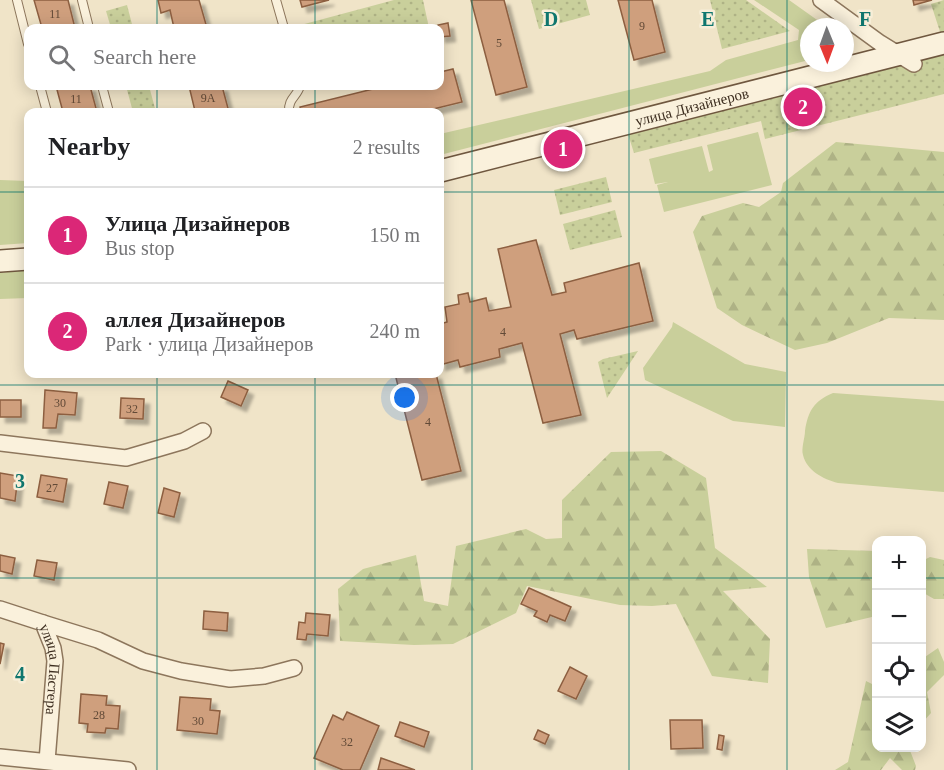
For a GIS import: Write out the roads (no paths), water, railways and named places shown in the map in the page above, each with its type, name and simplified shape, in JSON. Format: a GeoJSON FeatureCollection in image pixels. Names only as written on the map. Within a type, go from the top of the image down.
{"type":"FeatureCollection","features":[{"type":"Feature","properties":{"kind":"street"},"geometry":{"type":"LineString","coordinates":[[821,0],[880,43],[907,59]]}},
{"type":"Feature","properties":{"kind":"street","name":"улица Дизайнеров"},"geometry":{"type":"LineString","coordinates":[[444,170],[907,59],[944,43]]}},
{"type":"Feature","properties":{"kind":"street"},"geometry":{"type":"LineString","coordinates":[[0,261],[24,259]]}},
{"type":"Feature","properties":{"kind":"street"},"geometry":{"type":"LineString","coordinates":[[0,443],[126,458],[184,441],[203,431]]}},
{"type":"Feature","properties":{"kind":"street","name":"улица Пастера"},"geometry":{"type":"LineString","coordinates":[[0,609],[43,623],[53,648],[55,661],[47,761]]}},
{"type":"Feature","properties":{"kind":"street"},"geometry":{"type":"LineString","coordinates":[[43,623],[98,640],[143,661],[181,671],[230,679],[264,676],[294,668]]}},
{"type":"Feature","properties":{"kind":"street"},"geometry":{"type":"LineString","coordinates":[[0,757],[128,770]]}},
{"type":"Feature","properties":{"kind":"lane"},"geometry":{"type":"LineString","coordinates":[[17,0],[24,28]]}},
{"type":"Feature","properties":{"kind":"lane"},"geometry":{"type":"LineString","coordinates":[[82,0],[88,24]]}},
{"type":"Feature","properties":{"kind":"lane"},"geometry":{"type":"LineString","coordinates":[[276,0],[283,24]]}},
{"type":"Feature","properties":{"kind":"lane"},"geometry":{"type":"LineString","coordinates":[[41,90],[46,108]]}},
{"type":"Feature","properties":{"kind":"lane"},"geometry":{"type":"LineString","coordinates":[[103,90],[108,108]]}},
{"type":"Feature","properties":{"kind":"lane"},"geometry":{"type":"LineString","coordinates":[[290,108],[291,99],[298,90]]}},
{"type":"Feature","properties":{"kind":"place","name":"аллея Дизайнеров"},"geometry":{"type":"Point","coordinates":[803,107]}},
{"type":"Feature","properties":{"kind":"place","name":"Улица Дизайнеров"},"geometry":{"type":"Point","coordinates":[563,149]}}]}
